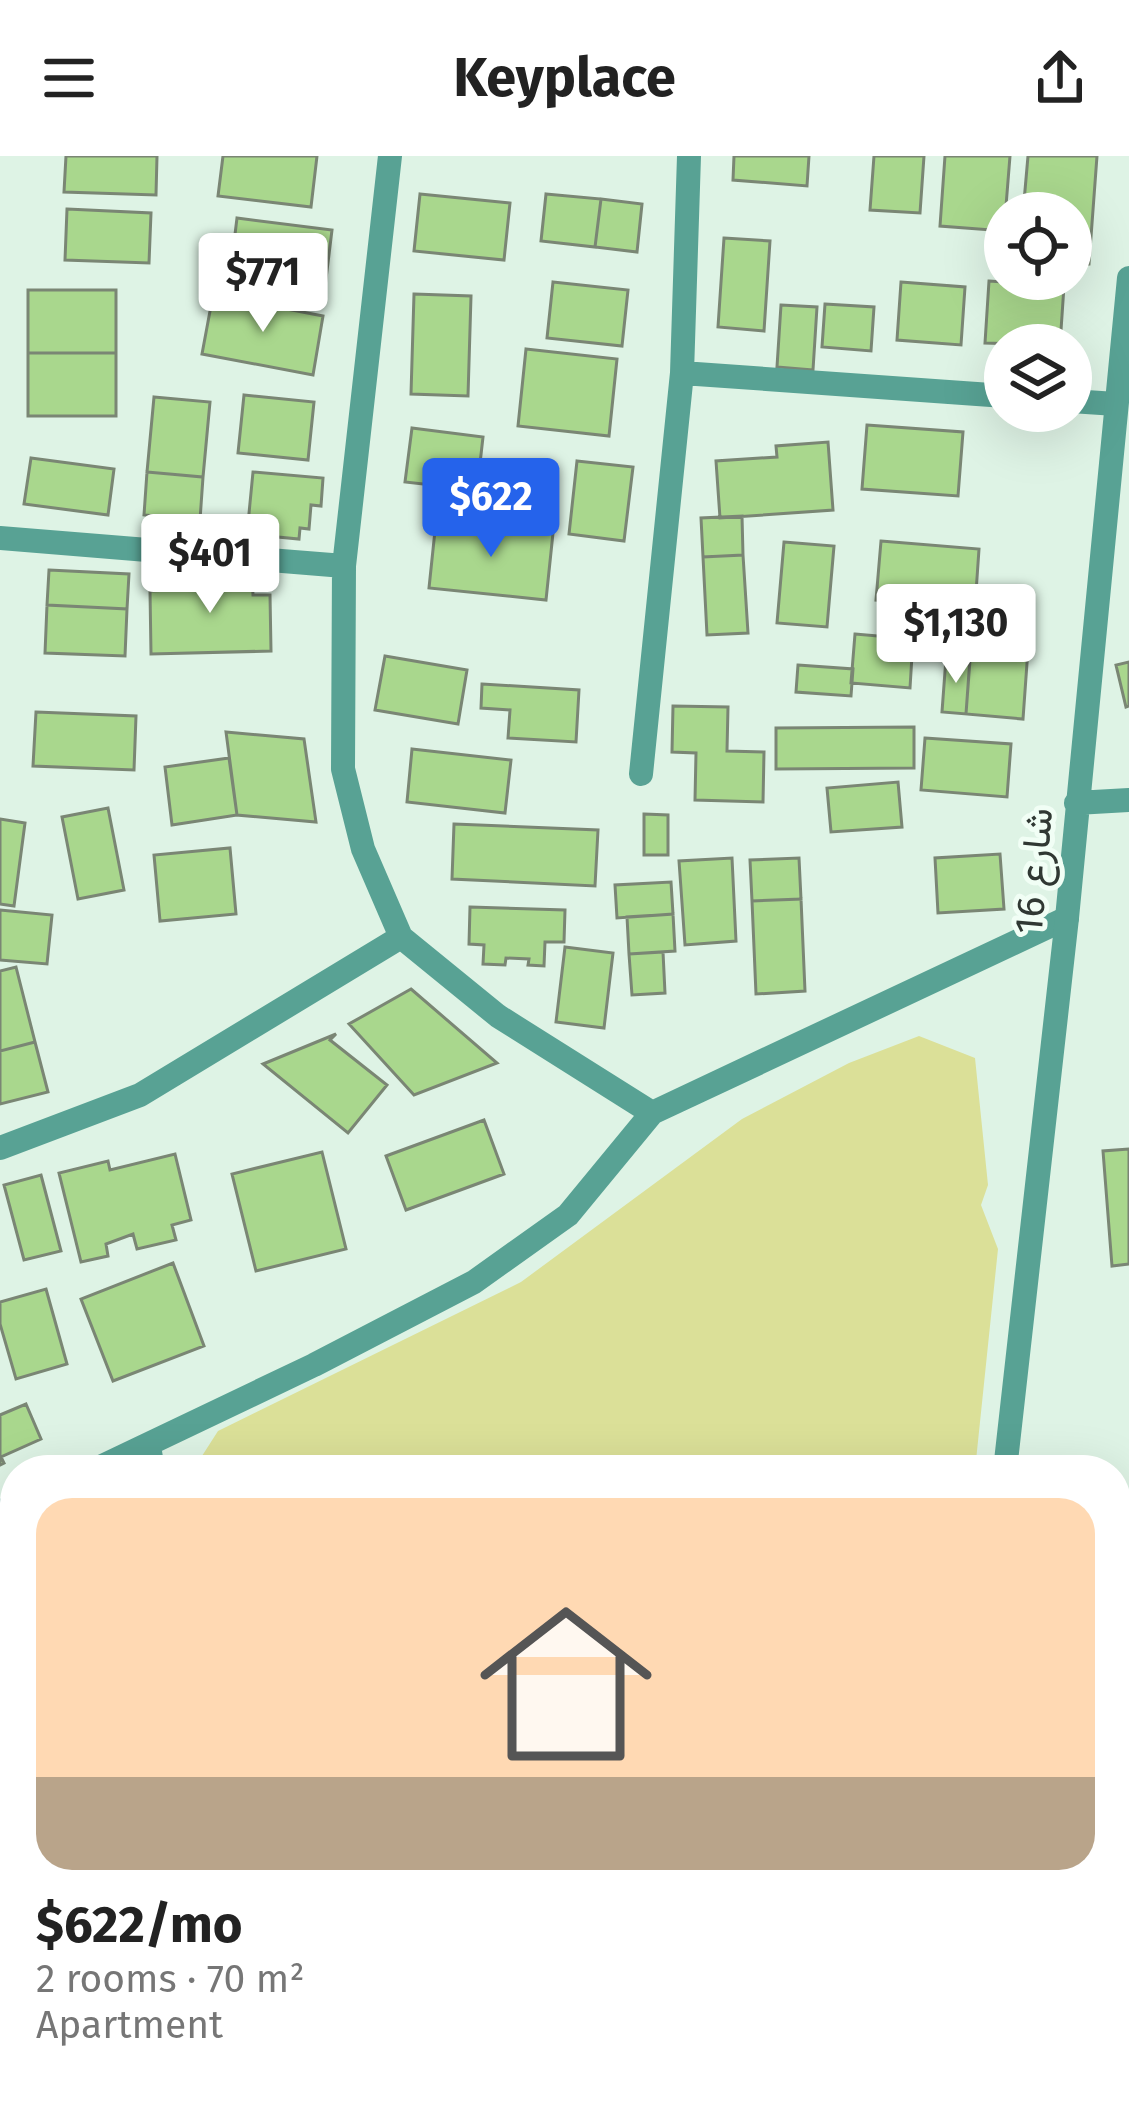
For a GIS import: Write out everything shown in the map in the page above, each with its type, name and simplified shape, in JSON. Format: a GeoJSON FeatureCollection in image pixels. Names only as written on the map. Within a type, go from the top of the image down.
{"type":"FeatureCollection","features":[{"type":"Feature","properties":{"kind":"street"},"geometry":{"type":"LineString","coordinates":[[390,156],[344,566],[344,769],[363,849],[401,937],[498,1016],[652,1113]]}},
{"type":"Feature","properties":{"kind":"street"},"geometry":{"type":"LineString","coordinates":[[640,774],[682,374],[689,156]]}},
{"type":"Feature","properties":{"kind":"street","name":"شارع 16"},"geometry":{"type":"LineString","coordinates":[[1007,1455],[1067,917],[1129,278]]}},
{"type":"Feature","properties":{"kind":"street"},"geometry":{"type":"LineString","coordinates":[[682,374],[984,395]]}},
{"type":"Feature","properties":{"kind":"street"},"geometry":{"type":"LineString","coordinates":[[1092,402],[1116,404]]}},
{"type":"Feature","properties":{"kind":"street"},"geometry":{"type":"LineString","coordinates":[[0,538],[344,566]]}},
{"type":"Feature","properties":{"kind":"street"},"geometry":{"type":"LineString","coordinates":[[1076,802],[1129,800]]}},
{"type":"Feature","properties":{"kind":"street"},"geometry":{"type":"LineString","coordinates":[[157,1455],[474,1282],[568,1215],[652,1113],[1067,917]]}},
{"type":"Feature","properties":{"kind":"street"},"geometry":{"type":"LineString","coordinates":[[0,1148],[140,1095],[401,937]]}},
{"type":"Feature","properties":{"kind":"green space"},"geometry":{"type":"Polygon","coordinates":[[[919,1036],[975,1058],[988,1185],[981,1205],[998,1249],[977,1455],[203,1455],[218,1431],[521,1282],[742,1119],[849,1063],[919,1036]]]}},
{"type":"Feature","properties":{"kind":"building"},"geometry":{"type":"Polygon","coordinates":[[[66,156],[157,156],[156,195],[64,192],[66,156]]]}},
{"type":"Feature","properties":{"kind":"building"},"geometry":{"type":"Polygon","coordinates":[[[223,156],[317,156],[311,207],[218,196],[223,156]]]}},
{"type":"Feature","properties":{"kind":"building"},"geometry":{"type":"Polygon","coordinates":[[[734,156],[809,156],[807,186],[733,180],[734,156]]]}},
{"type":"Feature","properties":{"kind":"building"},"geometry":{"type":"Polygon","coordinates":[[[874,156],[924,156],[920,213],[870,210],[874,156]]]}},
{"type":"Feature","properties":{"kind":"building"},"geometry":{"type":"Polygon","coordinates":[[[945,156],[1010,156],[1007,192],[984,192],[984,229],[940,226],[945,156]]]}},
{"type":"Feature","properties":{"kind":"building"},"geometry":{"type":"Polygon","coordinates":[[[1028,156],[1097,156],[1092,224],[1092,192],[1025,192],[1028,156]]]}},
{"type":"Feature","properties":{"kind":"building"},"geometry":{"type":"Polygon","coordinates":[[[420,194],[510,203],[504,260],[414,251],[420,194]]]}},
{"type":"Feature","properties":{"kind":"building"},"geometry":{"type":"Polygon","coordinates":[[[546,194],[601,199],[595,247],[541,241],[546,194]]]}},
{"type":"Feature","properties":{"kind":"building"},"geometry":{"type":"Polygon","coordinates":[[[601,199],[642,204],[637,252],[595,247],[601,199]]]}},
{"type":"Feature","properties":{"kind":"building"},"geometry":{"type":"Polygon","coordinates":[[[67,209],[151,213],[149,263],[65,260],[67,209]]]}},
{"type":"Feature","properties":{"kind":"building"},"geometry":{"type":"Polygon","coordinates":[[[237,218],[332,230],[325,287],[230,275],[237,218]]]}},
{"type":"Feature","properties":{"kind":"building"},"geometry":{"type":"Polygon","coordinates":[[[724,238],[770,241],[764,331],[718,327],[724,238]]]}},
{"type":"Feature","properties":{"kind":"building"},"geometry":{"type":"Polygon","coordinates":[[[553,282],[628,290],[622,346],[547,338],[553,282]]]}},
{"type":"Feature","properties":{"kind":"building"},"geometry":{"type":"Polygon","coordinates":[[[901,282],[965,287],[961,345],[897,340],[901,282]]]}},
{"type":"Feature","properties":{"kind":"building"},"geometry":{"type":"Polygon","coordinates":[[[28,290],[116,290],[116,353],[28,353],[28,290]]]}},
{"type":"Feature","properties":{"kind":"building"},"geometry":{"type":"Polygon","coordinates":[[[414,294],[471,296],[468,396],[411,394],[414,294]]]}},
{"type":"Feature","properties":{"kind":"building"},"geometry":{"type":"Polygon","coordinates":[[[213,295],[323,316],[313,375],[202,354],[213,295]]]}},
{"type":"Feature","properties":{"kind":"building"},"geometry":{"type":"Polygon","coordinates":[[[988,300],[1063,300],[1061,324],[986,324],[988,300]]]}},
{"type":"Feature","properties":{"kind":"building"},"geometry":{"type":"Polygon","coordinates":[[[825,304],[874,307],[871,351],[822,347],[825,304]]]}},
{"type":"Feature","properties":{"kind":"building"},"geometry":{"type":"Polygon","coordinates":[[[781,305],[817,307],[813,370],[777,367],[781,305]]]}},
{"type":"Feature","properties":{"kind":"building"},"geometry":{"type":"Polygon","coordinates":[[[526,349],[617,359],[609,436],[518,426],[526,349]]]}},
{"type":"Feature","properties":{"kind":"building"},"geometry":{"type":"Polygon","coordinates":[[[28,353],[116,353],[116,416],[28,416],[28,353]]]}},
{"type":"Feature","properties":{"kind":"building"},"geometry":{"type":"Polygon","coordinates":[[[244,395],[314,402],[308,460],[238,453],[244,395]]]}},
{"type":"Feature","properties":{"kind":"building"},"geometry":{"type":"Polygon","coordinates":[[[154,397],[210,402],[203,477],[147,472],[154,397]]]}},
{"type":"Feature","properties":{"kind":"building"},"geometry":{"type":"Polygon","coordinates":[[[867,425],[963,432],[958,496],[862,489],[867,425]]]}},
{"type":"Feature","properties":{"kind":"building"},"geometry":{"type":"Polygon","coordinates":[[[412,428],[483,437],[477,490],[405,482],[412,428]]]}},
{"type":"Feature","properties":{"kind":"building"},"geometry":{"type":"Polygon","coordinates":[[[828,442],[833,510],[720,518],[716,461],[777,457],[776,446],[828,442]]]}},
{"type":"Feature","properties":{"kind":"building"},"geometry":{"type":"Polygon","coordinates":[[[31,458],[114,469],[108,515],[24,504],[31,458]]]}},
{"type":"Feature","properties":{"kind":"building"},"geometry":{"type":"Polygon","coordinates":[[[577,461],[633,467],[624,541],[569,534],[577,461]]]}},
{"type":"Feature","properties":{"kind":"building"},"geometry":{"type":"Polygon","coordinates":[[[147,472],[203,477],[200,520],[144,515],[147,472]]]}},
{"type":"Feature","properties":{"kind":"building"},"geometry":{"type":"Polygon","coordinates":[[[253,472],[323,478],[321,506],[311,505],[309,529],[300,528],[299,539],[247,534],[253,472]]]}},
{"type":"Feature","properties":{"kind":"building"},"geometry":{"type":"Polygon","coordinates":[[[742,516],[743,555],[703,557],[701,518],[742,516]]]}},
{"type":"Feature","properties":{"kind":"building"},"geometry":{"type":"Polygon","coordinates":[[[436,521],[553,533],[546,600],[429,588],[436,521]]]}},
{"type":"Feature","properties":{"kind":"building"},"geometry":{"type":"Polygon","coordinates":[[[881,541],[979,549],[975,607],[876,600],[881,541]]]}},
{"type":"Feature","properties":{"kind":"building"},"geometry":{"type":"Polygon","coordinates":[[[784,542],[834,546],[827,627],[777,623],[784,542]]]}},
{"type":"Feature","properties":{"kind":"building"},"geometry":{"type":"Polygon","coordinates":[[[743,555],[748,633],[707,635],[703,557],[743,555]]]}},
{"type":"Feature","properties":{"kind":"building"},"geometry":{"type":"Polygon","coordinates":[[[49,570],[129,574],[127,609],[47,605],[49,570]]]}},
{"type":"Feature","properties":{"kind":"building"},"geometry":{"type":"Polygon","coordinates":[[[252,574],[253,595],[270,595],[271,651],[151,654],[150,591],[167,590],[167,576],[252,574]]]}},
{"type":"Feature","properties":{"kind":"building"},"geometry":{"type":"Polygon","coordinates":[[[47,605],[127,609],[125,656],[45,653],[47,605]]]}},
{"type":"Feature","properties":{"kind":"building"},"geometry":{"type":"Polygon","coordinates":[[[855,634],[913,639],[910,688],[851,683],[855,634]]]}},
{"type":"Feature","properties":{"kind":"building"},"geometry":{"type":"Polygon","coordinates":[[[971,644],[1028,649],[1023,719],[966,714],[971,644]]]}},
{"type":"Feature","properties":{"kind":"building"},"geometry":{"type":"Polygon","coordinates":[[[385,656],[467,670],[458,724],[375,710],[385,656]]]}},
{"type":"Feature","properties":{"kind":"building"},"geometry":{"type":"Polygon","coordinates":[[[946,658],[970,660],[966,714],[942,712],[946,658]]]}},
{"type":"Feature","properties":{"kind":"building"},"geometry":{"type":"Polygon","coordinates":[[[1129,662],[1129,706],[1126,707],[1116,665],[1129,662]]]}},
{"type":"Feature","properties":{"kind":"building"},"geometry":{"type":"Polygon","coordinates":[[[798,665],[853,669],[851,696],[796,692],[798,665]]]}},
{"type":"Feature","properties":{"kind":"building"},"geometry":{"type":"Polygon","coordinates":[[[482,684],[579,690],[576,742],[508,738],[510,710],[481,708],[482,684]]]}},
{"type":"Feature","properties":{"kind":"building"},"geometry":{"type":"Polygon","coordinates":[[[673,706],[728,707],[727,751],[764,752],[763,802],[695,800],[696,753],[672,752],[673,706]]]}},
{"type":"Feature","properties":{"kind":"building"},"geometry":{"type":"Polygon","coordinates":[[[36,712],[136,716],[134,770],[33,766],[36,712]]]}},
{"type":"Feature","properties":{"kind":"building"},"geometry":{"type":"Polygon","coordinates":[[[914,727],[914,768],[776,769],[776,728],[914,727]]]}},
{"type":"Feature","properties":{"kind":"building"},"geometry":{"type":"Polygon","coordinates":[[[226,732],[304,739],[316,822],[237,815],[226,732]]]}},
{"type":"Feature","properties":{"kind":"building"},"geometry":{"type":"Polygon","coordinates":[[[925,738],[1011,744],[1007,797],[921,790],[925,738]]]}},
{"type":"Feature","properties":{"kind":"building"},"geometry":{"type":"Polygon","coordinates":[[[412,749],[511,760],[505,813],[407,802],[412,749]]]}},
{"type":"Feature","properties":{"kind":"building"},"geometry":{"type":"Polygon","coordinates":[[[229,758],[237,815],[172,825],[165,767],[229,758]]]}},
{"type":"Feature","properties":{"kind":"building"},"geometry":{"type":"Polygon","coordinates":[[[898,782],[902,827],[831,832],[827,788],[898,782]]]}},
{"type":"Feature","properties":{"kind":"building"},"geometry":{"type":"Polygon","coordinates":[[[108,808],[124,890],[78,899],[62,817],[108,808]]]}},
{"type":"Feature","properties":{"kind":"building"},"geometry":{"type":"Polygon","coordinates":[[[644,814],[668,815],[668,855],[644,855],[644,814]]]}},
{"type":"Feature","properties":{"kind":"building"},"geometry":{"type":"Polygon","coordinates":[[[0,819],[25,823],[14,906],[0,904],[0,819]]]}},
{"type":"Feature","properties":{"kind":"building"},"geometry":{"type":"Polygon","coordinates":[[[454,824],[598,830],[595,886],[452,879],[454,824]]]}},
{"type":"Feature","properties":{"kind":"building"},"geometry":{"type":"Polygon","coordinates":[[[230,848],[236,914],[160,921],[154,855],[230,848]]]}},
{"type":"Feature","properties":{"kind":"building"},"geometry":{"type":"Polygon","coordinates":[[[1000,854],[1004,909],[938,913],[935,858],[1000,854]]]}},
{"type":"Feature","properties":{"kind":"building"},"geometry":{"type":"Polygon","coordinates":[[[732,858],[736,941],[685,945],[679,861],[732,858]]]}},
{"type":"Feature","properties":{"kind":"building"},"geometry":{"type":"Polygon","coordinates":[[[799,858],[801,899],[752,901],[750,860],[799,858]]]}},
{"type":"Feature","properties":{"kind":"building"},"geometry":{"type":"Polygon","coordinates":[[[671,882],[673,914],[617,918],[615,885],[671,882]]]}},
{"type":"Feature","properties":{"kind":"building"},"geometry":{"type":"Polygon","coordinates":[[[801,899],[805,991],[756,994],[752,901],[801,899]]]}},
{"type":"Feature","properties":{"kind":"building"},"geometry":{"type":"Polygon","coordinates":[[[470,907],[565,910],[564,942],[545,942],[544,966],[528,965],[529,959],[506,958],[505,965],[483,964],[484,945],[469,944],[470,907]]]}},
{"type":"Feature","properties":{"kind":"building"},"geometry":{"type":"Polygon","coordinates":[[[0,910],[52,915],[47,964],[0,960],[0,910]]]}},
{"type":"Feature","properties":{"kind":"building"},"geometry":{"type":"Polygon","coordinates":[[[673,914],[675,951],[629,954],[627,917],[673,914]]]}},
{"type":"Feature","properties":{"kind":"building"},"geometry":{"type":"Polygon","coordinates":[[[565,947],[613,953],[604,1028],[556,1022],[565,947]]]}},
{"type":"Feature","properties":{"kind":"building"},"geometry":{"type":"Polygon","coordinates":[[[663,952],[665,993],[632,995],[629,954],[663,952]]]}},
{"type":"Feature","properties":{"kind":"building"},"geometry":{"type":"Polygon","coordinates":[[[16,967],[35,1042],[0,1051],[0,971],[16,967]]]}},
{"type":"Feature","properties":{"kind":"building"},"geometry":{"type":"Polygon","coordinates":[[[411,989],[497,1063],[414,1095],[349,1024],[411,989]]]}},
{"type":"Feature","properties":{"kind":"building"},"geometry":{"type":"Polygon","coordinates":[[[336,1034],[330,1040],[387,1085],[348,1133],[263,1064],[336,1034]]]}},
{"type":"Feature","properties":{"kind":"building"},"geometry":{"type":"Polygon","coordinates":[[[35,1042],[48,1092],[0,1104],[0,1051],[35,1042]]]}},
{"type":"Feature","properties":{"kind":"building"},"geometry":{"type":"Polygon","coordinates":[[[484,1120],[504,1174],[406,1210],[386,1156],[484,1120]]]}},
{"type":"Feature","properties":{"kind":"building"},"geometry":{"type":"Polygon","coordinates":[[[1129,1149],[1129,1264],[1112,1266],[1103,1151],[1129,1149]]]}},
{"type":"Feature","properties":{"kind":"building"},"geometry":{"type":"Polygon","coordinates":[[[322,1152],[346,1249],[256,1271],[232,1174],[322,1152]]]}},
{"type":"Feature","properties":{"kind":"building"},"geometry":{"type":"Polygon","coordinates":[[[175,1154],[191,1220],[172,1225],[176,1240],[137,1249],[133,1234],[106,1244],[108,1256],[81,1262],[59,1173],[108,1161],[110,1170],[175,1154]]]}},
{"type":"Feature","properties":{"kind":"building"},"geometry":{"type":"Polygon","coordinates":[[[41,1175],[61,1251],[24,1260],[4,1185],[41,1175]]]}},
{"type":"Feature","properties":{"kind":"building"},"geometry":{"type":"Polygon","coordinates":[[[173,1263],[204,1346],[113,1381],[81,1299],[173,1263]]]}},
{"type":"Feature","properties":{"kind":"building"},"geometry":{"type":"Polygon","coordinates":[[[46,1289],[67,1364],[16,1379],[0,1324],[0,1302],[46,1289]]]}},
{"type":"Feature","properties":{"kind":"building"},"geometry":{"type":"Polygon","coordinates":[[[26,1404],[41,1439],[0,1455],[0,1415],[26,1404]]]}}]}
